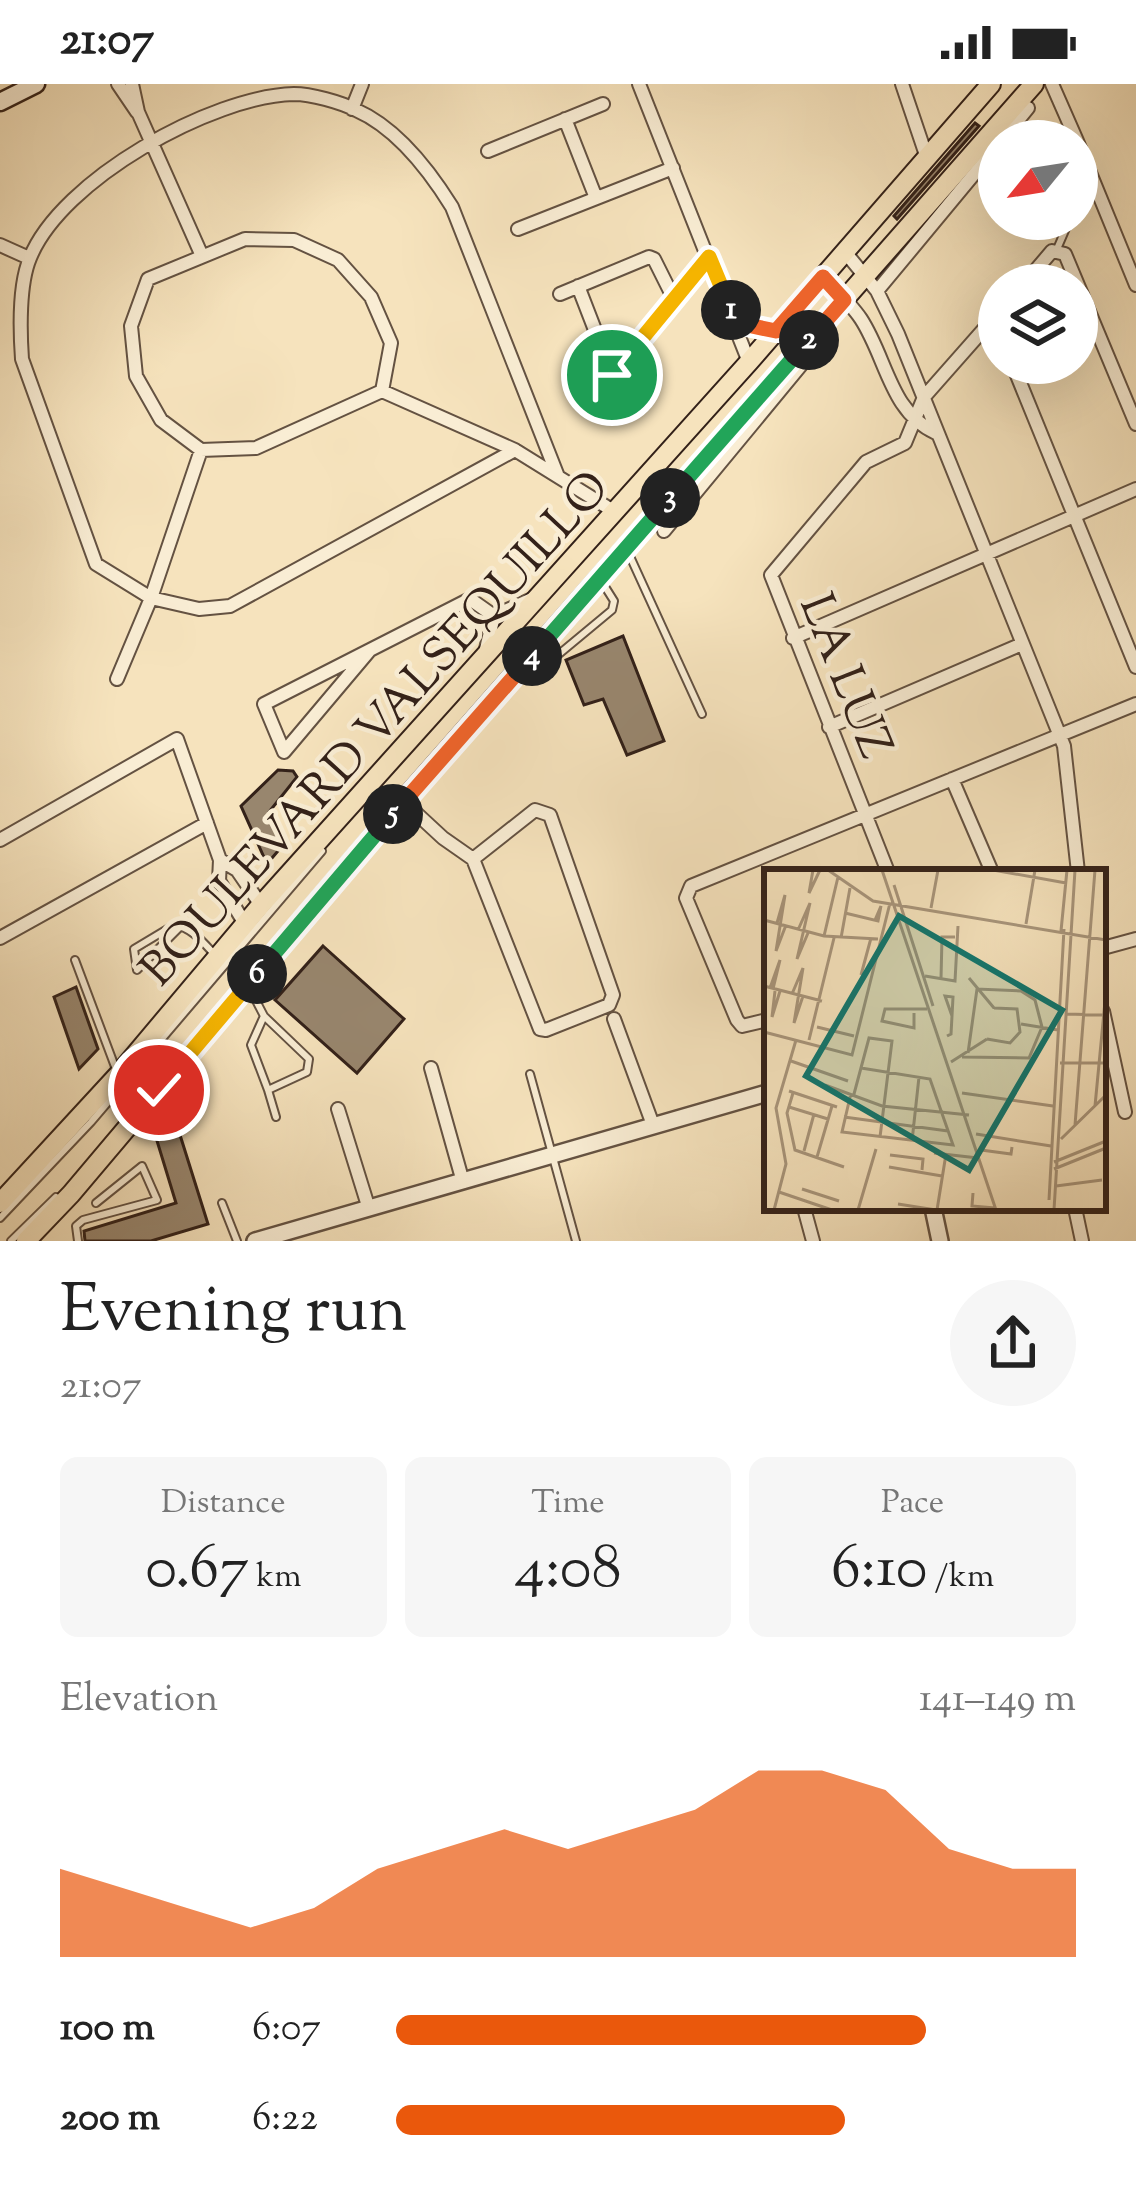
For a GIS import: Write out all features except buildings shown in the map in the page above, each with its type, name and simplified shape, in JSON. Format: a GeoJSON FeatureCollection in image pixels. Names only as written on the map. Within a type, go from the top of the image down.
{"type":"FeatureCollection","features":[{"type":"Feature","properties":{"kind":"main road"},"geometry":{"type":"LineString","coordinates":[[0,102],[36,84]]}},
{"type":"Feature","properties":{"kind":"main road","name":"BOULEVARD VALSEQUILLO"},"geometry":{"type":"LineString","coordinates":[[0,1203],[995,84]]}},
{"type":"Feature","properties":{"kind":"main road","name":"BOULEVARD VALSEQUILLO"},"geometry":{"type":"LineString","coordinates":[[26,1241],[404,801],[743,423],[842,297],[868,279],[1030,84]]}},
{"type":"Feature","properties":{"kind":"street"},"geometry":{"type":"LineString","coordinates":[[118,84],[138,112]]}},
{"type":"Feature","properties":{"kind":"street"},"geometry":{"type":"LineString","coordinates":[[132,84],[138,112],[202,256]]}},
{"type":"Feature","properties":{"kind":"street"},"geometry":{"type":"LineString","coordinates":[[352,109],[362,84]]}},
{"type":"Feature","properties":{"kind":"street"},"geometry":{"type":"LineString","coordinates":[[639,84],[748,362]]}},
{"type":"Feature","properties":{"kind":"street"},"geometry":{"type":"LineString","coordinates":[[902,84],[927,158]]}},
{"type":"Feature","properties":{"kind":"street"},"geometry":{"type":"LineString","coordinates":[[1052,84],[1068,120]]}},
{"type":"Feature","properties":{"kind":"street"},"geometry":{"type":"LineString","coordinates":[[515,450],[230,605],[199,608],[151,598],[96,564],[22,358],[20,325],[29,258],[68,204],[151,140],[249,100],[298,93],[352,109],[426,166],[452,207],[557,474]]}},
{"type":"Feature","properties":{"kind":"street"},"geometry":{"type":"LineString","coordinates":[[488,151],[603,104]]}},
{"type":"Feature","properties":{"kind":"street"},"geometry":{"type":"LineString","coordinates":[[1018,120],[1028,108]]}},
{"type":"Feature","properties":{"kind":"street"},"geometry":{"type":"LineString","coordinates":[[566,119],[596,198]]}},
{"type":"Feature","properties":{"kind":"street"},"geometry":{"type":"LineString","coordinates":[[868,279],[978,165]]}},
{"type":"Feature","properties":{"kind":"street"},"geometry":{"type":"LineString","coordinates":[[518,229],[673,168]]}},
{"type":"Feature","properties":{"kind":"street"},"geometry":{"type":"LineString","coordinates":[[1098,186],[1130,254],[1136,285]]}},
{"type":"Feature","properties":{"kind":"street"},"geometry":{"type":"LineString","coordinates":[[382,391],[391,343],[371,297],[338,260],[294,240],[245,239],[148,278],[131,326],[136,376],[160,420],[201,450],[256,448],[382,391],[515,450],[615,512]]}},
{"type":"Feature","properties":{"kind":"street"},"geometry":{"type":"LineString","coordinates":[[0,245],[29,258]]}},
{"type":"Feature","properties":{"kind":"street"},"geometry":{"type":"LineString","coordinates":[[1043,264],[1058,249],[1065,254],[1136,424]]}},
{"type":"Feature","properties":{"kind":"street"},"geometry":{"type":"LineString","coordinates":[[847,254],[868,279],[924,397],[1060,735],[1078,869]]}},
{"type":"Feature","properties":{"kind":"street"},"geometry":{"type":"LineString","coordinates":[[560,294],[649,257],[674,299]]}},
{"type":"Feature","properties":{"kind":"street"},"geometry":{"type":"LineString","coordinates":[[612,375],[709,257]]}},
{"type":"Feature","properties":{"kind":"street"},"geometry":{"type":"LineString","coordinates":[[825,279],[860,317],[914,424],[936,434]]}},
{"type":"Feature","properties":{"kind":"street"},"geometry":{"type":"LineString","coordinates":[[578,286],[624,405]]}},
{"type":"Feature","properties":{"kind":"street"},"geometry":{"type":"LineString","coordinates":[[733,316],[751,327],[776,331]]}},
{"type":"Feature","properties":{"kind":"street"},"geometry":{"type":"LineString","coordinates":[[914,424],[924,397],[978,341]]}},
{"type":"Feature","properties":{"kind":"street"},"geometry":{"type":"LineString","coordinates":[[1021,384],[1136,667]]}},
{"type":"Feature","properties":{"kind":"street"},"geometry":{"type":"LineString","coordinates":[[664,531],[743,423]]}},
{"type":"Feature","properties":{"kind":"street","name":"LA LUZ"},"geometry":{"type":"LineString","coordinates":[[887,869],[772,580],[773,570],[866,462],[905,442],[914,424]]}},
{"type":"Feature","properties":{"kind":"street"},"geometry":{"type":"LineString","coordinates":[[117,679],[151,598],[201,450]]}},
{"type":"Feature","properties":{"kind":"street"},"geometry":{"type":"LineString","coordinates":[[793,638],[1136,489]]}},
{"type":"Feature","properties":{"kind":"street"},"geometry":{"type":"LineString","coordinates":[[494,616],[538,596]]}},
{"type":"Feature","properties":{"kind":"street"},"geometry":{"type":"LineString","coordinates":[[370,650],[284,752],[265,704],[470,598],[494,616]]}},
{"type":"Feature","properties":{"kind":"street"},"geometry":{"type":"LineString","coordinates":[[484,659],[494,616]]}},
{"type":"Feature","properties":{"kind":"street"},"geometry":{"type":"LineString","coordinates":[[829,727],[1022,644]]}},
{"type":"Feature","properties":{"kind":"street"},"geometry":{"type":"LineString","coordinates":[[764,1021],[742,1025],[686,892],[691,886],[1136,704]]}},
{"type":"Feature","properties":{"kind":"street"},"geometry":{"type":"LineString","coordinates":[[0,840],[177,739],[220,860],[219,881],[245,924]]}},
{"type":"Feature","properties":{"kind":"street"},"geometry":{"type":"LineString","coordinates":[[952,779],[991,869]]}},
{"type":"Feature","properties":{"kind":"street"},"geometry":{"type":"LineString","coordinates":[[404,801],[473,859],[536,1024],[546,1030],[613,1001],[550,815],[535,810],[473,859]]}},
{"type":"Feature","properties":{"kind":"street"},"geometry":{"type":"LineString","coordinates":[[0,938],[207,823]]}},
{"type":"Feature","properties":{"kind":"street"},"geometry":{"type":"LineString","coordinates":[[770,854],[776,869]]}},
{"type":"Feature","properties":{"kind":"street"},"geometry":{"type":"LineString","coordinates":[[220,860],[237,869],[261,905]]}},
{"type":"Feature","properties":{"kind":"street"},"geometry":{"type":"LineString","coordinates":[[1106,947],[1136,939]]}},
{"type":"Feature","properties":{"kind":"street"},"geometry":{"type":"LineString","coordinates":[[614,1019],[653,1125]]}},
{"type":"Feature","properties":{"kind":"street"},"geometry":{"type":"LineString","coordinates":[[1106,1025],[1125,1112]]}},
{"type":"Feature","properties":{"kind":"street"},"geometry":{"type":"LineString","coordinates":[[430,1068],[463,1182]]}},
{"type":"Feature","properties":{"kind":"street"},"geometry":{"type":"LineString","coordinates":[[255,1241],[764,1095]]}},
{"type":"Feature","properties":{"kind":"street"},"geometry":{"type":"LineString","coordinates":[[338,1109],[369,1209]]}},
{"type":"Feature","properties":{"kind":"street"},"geometry":{"type":"LineString","coordinates":[[805,1211],[813,1241]]}},
{"type":"Feature","properties":{"kind":"street"},"geometry":{"type":"LineString","coordinates":[[934,1211],[940,1241]]}},
{"type":"Feature","properties":{"kind":"street"},"geometry":{"type":"LineString","coordinates":[[1076,1211],[1082,1241]]}},
{"type":"Feature","properties":{"kind":"lane"},"geometry":{"type":"LineString","coordinates":[[847,254],[995,84]]}},
{"type":"Feature","properties":{"kind":"lane"},"geometry":{"type":"LineString","coordinates":[[1058,249],[1062,240]]}},
{"type":"Feature","properties":{"kind":"lane"},"geometry":{"type":"LineString","coordinates":[[0,1218],[91,1122],[329,842],[825,279]]}},
{"type":"Feature","properties":{"kind":"lane"},"geometry":{"type":"LineString","coordinates":[[11,1241],[65,1188],[597,568],[842,297]]}},
{"type":"Feature","properties":{"kind":"lane"},"geometry":{"type":"LineString","coordinates":[[626,549],[702,715]]}},
{"type":"Feature","properties":{"kind":"lane"},"geometry":{"type":"LineString","coordinates":[[533,655],[553,659],[612,610],[614,601],[600,578]]}},
{"type":"Feature","properties":{"kind":"lane"},"geometry":{"type":"LineString","coordinates":[[181,926],[136,970],[134,949],[181,926],[218,957]]}},
{"type":"Feature","properties":{"kind":"lane"},"geometry":{"type":"LineString","coordinates":[[75,960],[118,1075]]}},
{"type":"Feature","properties":{"kind":"lane"},"geometry":{"type":"LineString","coordinates":[[248,986],[264,1016],[309,1059],[307,1072],[268,1090]]}},
{"type":"Feature","properties":{"kind":"lane"},"geometry":{"type":"LineString","coordinates":[[264,1016],[251,1045],[276,1118]]}},
{"type":"Feature","properties":{"kind":"lane"},"geometry":{"type":"LineString","coordinates":[[530,1074],[576,1241]]}},
{"type":"Feature","properties":{"kind":"lane"},"geometry":{"type":"LineString","coordinates":[[78,1241],[76,1226],[82,1220],[157,1200],[142,1166],[96,1203]]}},
{"type":"Feature","properties":{"kind":"lane"},"geometry":{"type":"LineString","coordinates":[[222,1203],[238,1241]]}},
{"type":"Feature","properties":{"kind":"route"},"geometry":{"type":"LineString","coordinates":[[159,1090],[404,801],[844,300],[823,277],[776,331],[751,327],[733,316],[709,257],[612,375]]}}]}
